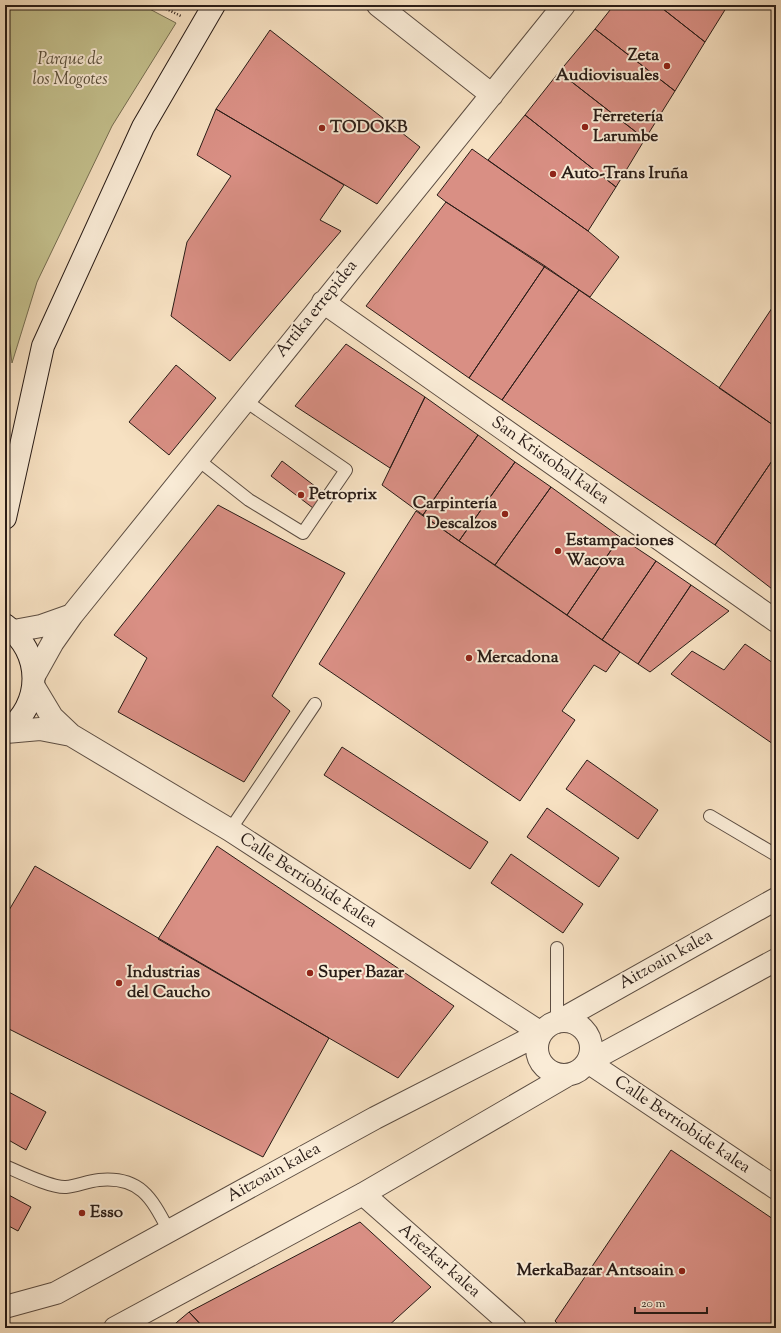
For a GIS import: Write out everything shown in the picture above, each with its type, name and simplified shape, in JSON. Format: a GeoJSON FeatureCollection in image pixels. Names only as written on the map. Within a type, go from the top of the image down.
{"type":"FeatureCollection","features":[{"type":"Feature","properties":{"kind":"street"},"geometry":{"type":"LineString","coordinates":[[5,518],[43,346],[143,127],[214,5]]}},
{"type":"Feature","properties":{"kind":"street"},"geometry":{"type":"LineString","coordinates":[[378,5],[492,95]]}},
{"type":"Feature","properties":{"kind":"street","name":"Artika errepidea"},"geometry":{"type":"LineString","coordinates":[[5,732],[15,725],[28,707],[34,682],[53,642],[72,615],[564,5]]}},
{"type":"Feature","properties":{"kind":"street","name":"San Kristobal kalea"},"geometry":{"type":"LineString","coordinates":[[323,302],[776,621]]}},
{"type":"Feature","properties":{"kind":"street"},"geometry":{"type":"LineString","coordinates":[[10,628],[41,626],[72,615]]}},
{"type":"Feature","properties":{"kind":"street"},"geometry":{"type":"LineString","coordinates":[[10,628],[25,645],[33,665],[34,682]]}},
{"type":"Feature","properties":{"kind":"street","name":"Calle Berriobide kalea"},"geometry":{"type":"LineString","coordinates":[[34,682],[52,717],[71,735],[230,830],[549,1027]]}},
{"type":"Feature","properties":{"kind":"street","name":"Calle Berriobide kalea"},"geometry":{"type":"LineString","coordinates":[[5,732],[40,729],[71,735]]}},
{"type":"Feature","properties":{"kind":"street","name":"Aitzoain kalea"},"geometry":{"type":"LineString","coordinates":[[5,1307],[56,1293],[375,1118],[549,1027],[776,899]]}},
{"type":"Feature","properties":{"kind":"street"},"geometry":{"type":"LineString","coordinates":[[115,1328],[363,1194],[566,1076],[578,1072],[588,1062],[776,960]]}},
{"type":"Feature","properties":{"kind":"street"},"geometry":{"type":"LineString","coordinates":[[566,1076],[553,1073],[543,1066],[537,1049],[549,1027],[566,1021],[575,1024],[586,1032],[591,1045],[591,1054],[588,1062]]}},
{"type":"Feature","properties":{"kind":"street","name":"Calle Berriobide kalea"},"geometry":{"type":"LineString","coordinates":[[588,1062],[776,1188]]}},
{"type":"Feature","properties":{"kind":"street","name":"Añezkar kalea"},"geometry":{"type":"LineString","coordinates":[[363,1194],[515,1328]]}},
{"type":"Feature","properties":{"kind":"lane"},"geometry":{"type":"LineString","coordinates":[[197,459],[249,500],[304,533],[346,470],[244,400]]}},
{"type":"Feature","properties":{"kind":"lane"},"geometry":{"type":"LineString","coordinates":[[230,830],[315,704]]}},
{"type":"Feature","properties":{"kind":"lane"},"geometry":{"type":"LineString","coordinates":[[710,816],[776,855]]}},
{"type":"Feature","properties":{"kind":"lane"},"geometry":{"type":"LineString","coordinates":[[549,1027],[557,948]]}},
{"type":"Feature","properties":{"kind":"lane"},"geometry":{"type":"LineString","coordinates":[[5,1166],[34,1179],[64,1187],[99,1180],[131,1182],[153,1201],[169,1231]]}},
{"type":"Feature","properties":{"kind":"path"},"geometry":{"type":"LineString","coordinates":[[158,5],[185,18]]}},
{"type":"Feature","properties":{"kind":"green space","name":"Parque de los Mogotes"},"geometry":{"type":"Polygon","coordinates":[[[5,5],[142,5],[176,23],[112,126],[37,282],[12,363],[5,308],[5,5]]]}},
{"type":"Feature","properties":{"kind":"building","name":"Zeta Audiovisuales"},"geometry":{"type":"Polygon","coordinates":[[[614,5],[658,5],[705,42],[675,91],[595,29],[614,5]]]}},
{"type":"Feature","properties":{"kind":"building"},"geometry":{"type":"Polygon","coordinates":[[[658,5],[728,5],[705,42],[658,5]]]}},
{"type":"Feature","properties":{"kind":"building"},"geometry":{"type":"Polygon","coordinates":[[[595,29],[675,91],[645,139],[559,72],[595,29]]]}},
{"type":"Feature","properties":{"kind":"building","name":"TODOKB"},"geometry":{"type":"Polygon","coordinates":[[[270,30],[420,147],[377,204],[216,109],[270,30]]]}},
{"type":"Feature","properties":{"kind":"building","name":"Ferretería Larumbe"},"geometry":{"type":"Polygon","coordinates":[[[559,72],[645,139],[616,187],[525,115],[559,72]]]}},
{"type":"Feature","properties":{"kind":"building"},"geometry":{"type":"Polygon","coordinates":[[[216,109],[344,185],[320,220],[341,231],[230,361],[171,316],[187,242],[231,176],[197,155],[216,109]]]}},
{"type":"Feature","properties":{"kind":"building","name":"Auto-Trans Iruña"},"geometry":{"type":"Polygon","coordinates":[[[525,115],[616,187],[588,231],[488,160],[525,115]]]}},
{"type":"Feature","properties":{"kind":"building"},"geometry":{"type":"Polygon","coordinates":[[[472,149],[588,231],[619,257],[590,297],[437,195],[472,149]]]}},
{"type":"Feature","properties":{"kind":"building"},"geometry":{"type":"Polygon","coordinates":[[[446,202],[545,266],[469,378],[366,306],[446,202]]]}},
{"type":"Feature","properties":{"kind":"building"},"geometry":{"type":"Polygon","coordinates":[[[545,266],[579,290],[502,400],[469,378],[545,266]]]}},
{"type":"Feature","properties":{"kind":"building"},"geometry":{"type":"Polygon","coordinates":[[[579,290],[776,427],[776,455],[715,545],[502,400],[579,290]]]}},
{"type":"Feature","properties":{"kind":"building"},"geometry":{"type":"Polygon","coordinates":[[[776,302],[776,427],[719,388],[776,302]]]}},
{"type":"Feature","properties":{"kind":"building"},"geometry":{"type":"Polygon","coordinates":[[[346,344],[425,397],[390,468],[295,406],[346,344]]]}},
{"type":"Feature","properties":{"kind":"building"},"geometry":{"type":"Polygon","coordinates":[[[176,365],[216,398],[169,455],[129,422],[176,365]]]}},
{"type":"Feature","properties":{"kind":"building"},"geometry":{"type":"Polygon","coordinates":[[[425,397],[478,435],[423,515],[382,485],[425,397]]]}},
{"type":"Feature","properties":{"kind":"building"},"geometry":{"type":"Polygon","coordinates":[[[478,435],[515,462],[459,541],[423,515],[478,435]]]}},
{"type":"Feature","properties":{"kind":"building"},"geometry":{"type":"Polygon","coordinates":[[[776,455],[776,592],[715,545],[776,455]]]}},
{"type":"Feature","properties":{"kind":"building"},"geometry":{"type":"Polygon","coordinates":[[[282,461],[324,493],[313,508],[271,476],[282,461]]]}},
{"type":"Feature","properties":{"kind":"building","name":"Carpintería Descalzos"},"geometry":{"type":"Polygon","coordinates":[[[515,462],[551,487],[495,565],[459,541],[515,462]]]}},
{"type":"Feature","properties":{"kind":"building","name":"Estampaciones Wacova"},"geometry":{"type":"Polygon","coordinates":[[[551,487],[620,537],[567,615],[495,565],[551,487]]]}},
{"type":"Feature","properties":{"kind":"building"},"geometry":{"type":"Polygon","coordinates":[[[218,505],[345,573],[272,696],[290,711],[244,782],[118,712],[147,658],[114,635],[218,505]]]}},
{"type":"Feature","properties":{"kind":"building","name":"Mercadona"},"geometry":{"type":"Polygon","coordinates":[[[416,511],[620,652],[606,672],[594,665],[562,711],[575,720],[520,801],[319,664],[416,511]]]}},
{"type":"Feature","properties":{"kind":"building"},"geometry":{"type":"Polygon","coordinates":[[[620,537],[656,561],[602,640],[567,615],[620,537]]]}},
{"type":"Feature","properties":{"kind":"building"},"geometry":{"type":"Polygon","coordinates":[[[656,561],[691,585],[638,664],[602,640],[656,561]]]}},
{"type":"Feature","properties":{"kind":"building"},"geometry":{"type":"Polygon","coordinates":[[[691,585],[729,611],[650,672],[638,664],[691,585]]]}},
{"type":"Feature","properties":{"kind":"building"},"geometry":{"type":"Polygon","coordinates":[[[745,644],[776,665],[776,746],[671,674],[692,651],[724,670],[745,644]]]}},
{"type":"Feature","properties":{"kind":"building"},"geometry":{"type":"Polygon","coordinates":[[[342,747],[488,842],[470,869],[324,775],[342,747]]]}},
{"type":"Feature","properties":{"kind":"building"},"geometry":{"type":"Polygon","coordinates":[[[587,760],[658,810],[638,839],[566,789],[587,760]]]}},
{"type":"Feature","properties":{"kind":"building"},"geometry":{"type":"Polygon","coordinates":[[[547,808],[619,858],[599,887],[527,837],[547,808]]]}},
{"type":"Feature","properties":{"kind":"building","name":"Super Bazar"},"geometry":{"type":"Polygon","coordinates":[[[217,846],[454,1006],[398,1078],[158,939],[217,846]]]}},
{"type":"Feature","properties":{"kind":"building"},"geometry":{"type":"Polygon","coordinates":[[[511,854],[583,904],[563,933],[491,883],[511,854]]]}},
{"type":"Feature","properties":{"kind":"building","name":"Industrias del Caucho"},"geometry":{"type":"Polygon","coordinates":[[[35,866],[329,1038],[263,1157],[5,1027],[5,917],[35,866]]]}},
{"type":"Feature","properties":{"kind":"building"},"geometry":{"type":"Polygon","coordinates":[[[5,1090],[46,1112],[26,1150],[5,1138],[5,1090]]]}},
{"type":"Feature","properties":{"kind":"building","name":"MerkaBazar Antsoain"},"geometry":{"type":"Polygon","coordinates":[[[671,1150],[776,1221],[776,1328],[562,1328],[555,1321],[671,1150]]]}},
{"type":"Feature","properties":{"kind":"building"},"geometry":{"type":"Polygon","coordinates":[[[5,1193],[31,1207],[18,1231],[5,1224],[5,1193]]]}},
{"type":"Feature","properties":{"kind":"building"},"geometry":{"type":"Polygon","coordinates":[[[360,1222],[431,1287],[386,1328],[204,1328],[189,1312],[360,1222]]]}},
{"type":"Feature","properties":{"kind":"building"},"geometry":{"type":"Polygon","coordinates":[[[189,1312],[204,1328],[170,1328],[189,1312]]]}},
{"type":"Feature","properties":{"kind":"place","name":"Zeta Audiovisuales"},"geometry":{"type":"Point","coordinates":[667,66]}},
{"type":"Feature","properties":{"kind":"place","name":"Ferretería Larumbe"},"geometry":{"type":"Point","coordinates":[585,127]}},
{"type":"Feature","properties":{"kind":"place","name":"TODOKB"},"geometry":{"type":"Point","coordinates":[322,128]}},
{"type":"Feature","properties":{"kind":"place","name":"Auto-Trans Iruña"},"geometry":{"type":"Point","coordinates":[553,174]}},
{"type":"Feature","properties":{"kind":"place","name":"Petroprix"},"geometry":{"type":"Point","coordinates":[301,495]}},
{"type":"Feature","properties":{"kind":"place","name":"Carpintería Descalzos"},"geometry":{"type":"Point","coordinates":[505,514]}},
{"type":"Feature","properties":{"kind":"place","name":"Estampaciones Wacova"},"geometry":{"type":"Point","coordinates":[558,551]}},
{"type":"Feature","properties":{"kind":"place","name":"Mercadona"},"geometry":{"type":"Point","coordinates":[469,658]}},
{"type":"Feature","properties":{"kind":"place","name":"Super Bazar"},"geometry":{"type":"Point","coordinates":[310,973]}},
{"type":"Feature","properties":{"kind":"place","name":"Industrias del Caucho"},"geometry":{"type":"Point","coordinates":[119,983]}},
{"type":"Feature","properties":{"kind":"place","name":"Esso"},"geometry":{"type":"Point","coordinates":[82,1213]}},
{"type":"Feature","properties":{"kind":"place","name":"MerkaBazar Antsoain"},"geometry":{"type":"Point","coordinates":[682,1271]}}]}
